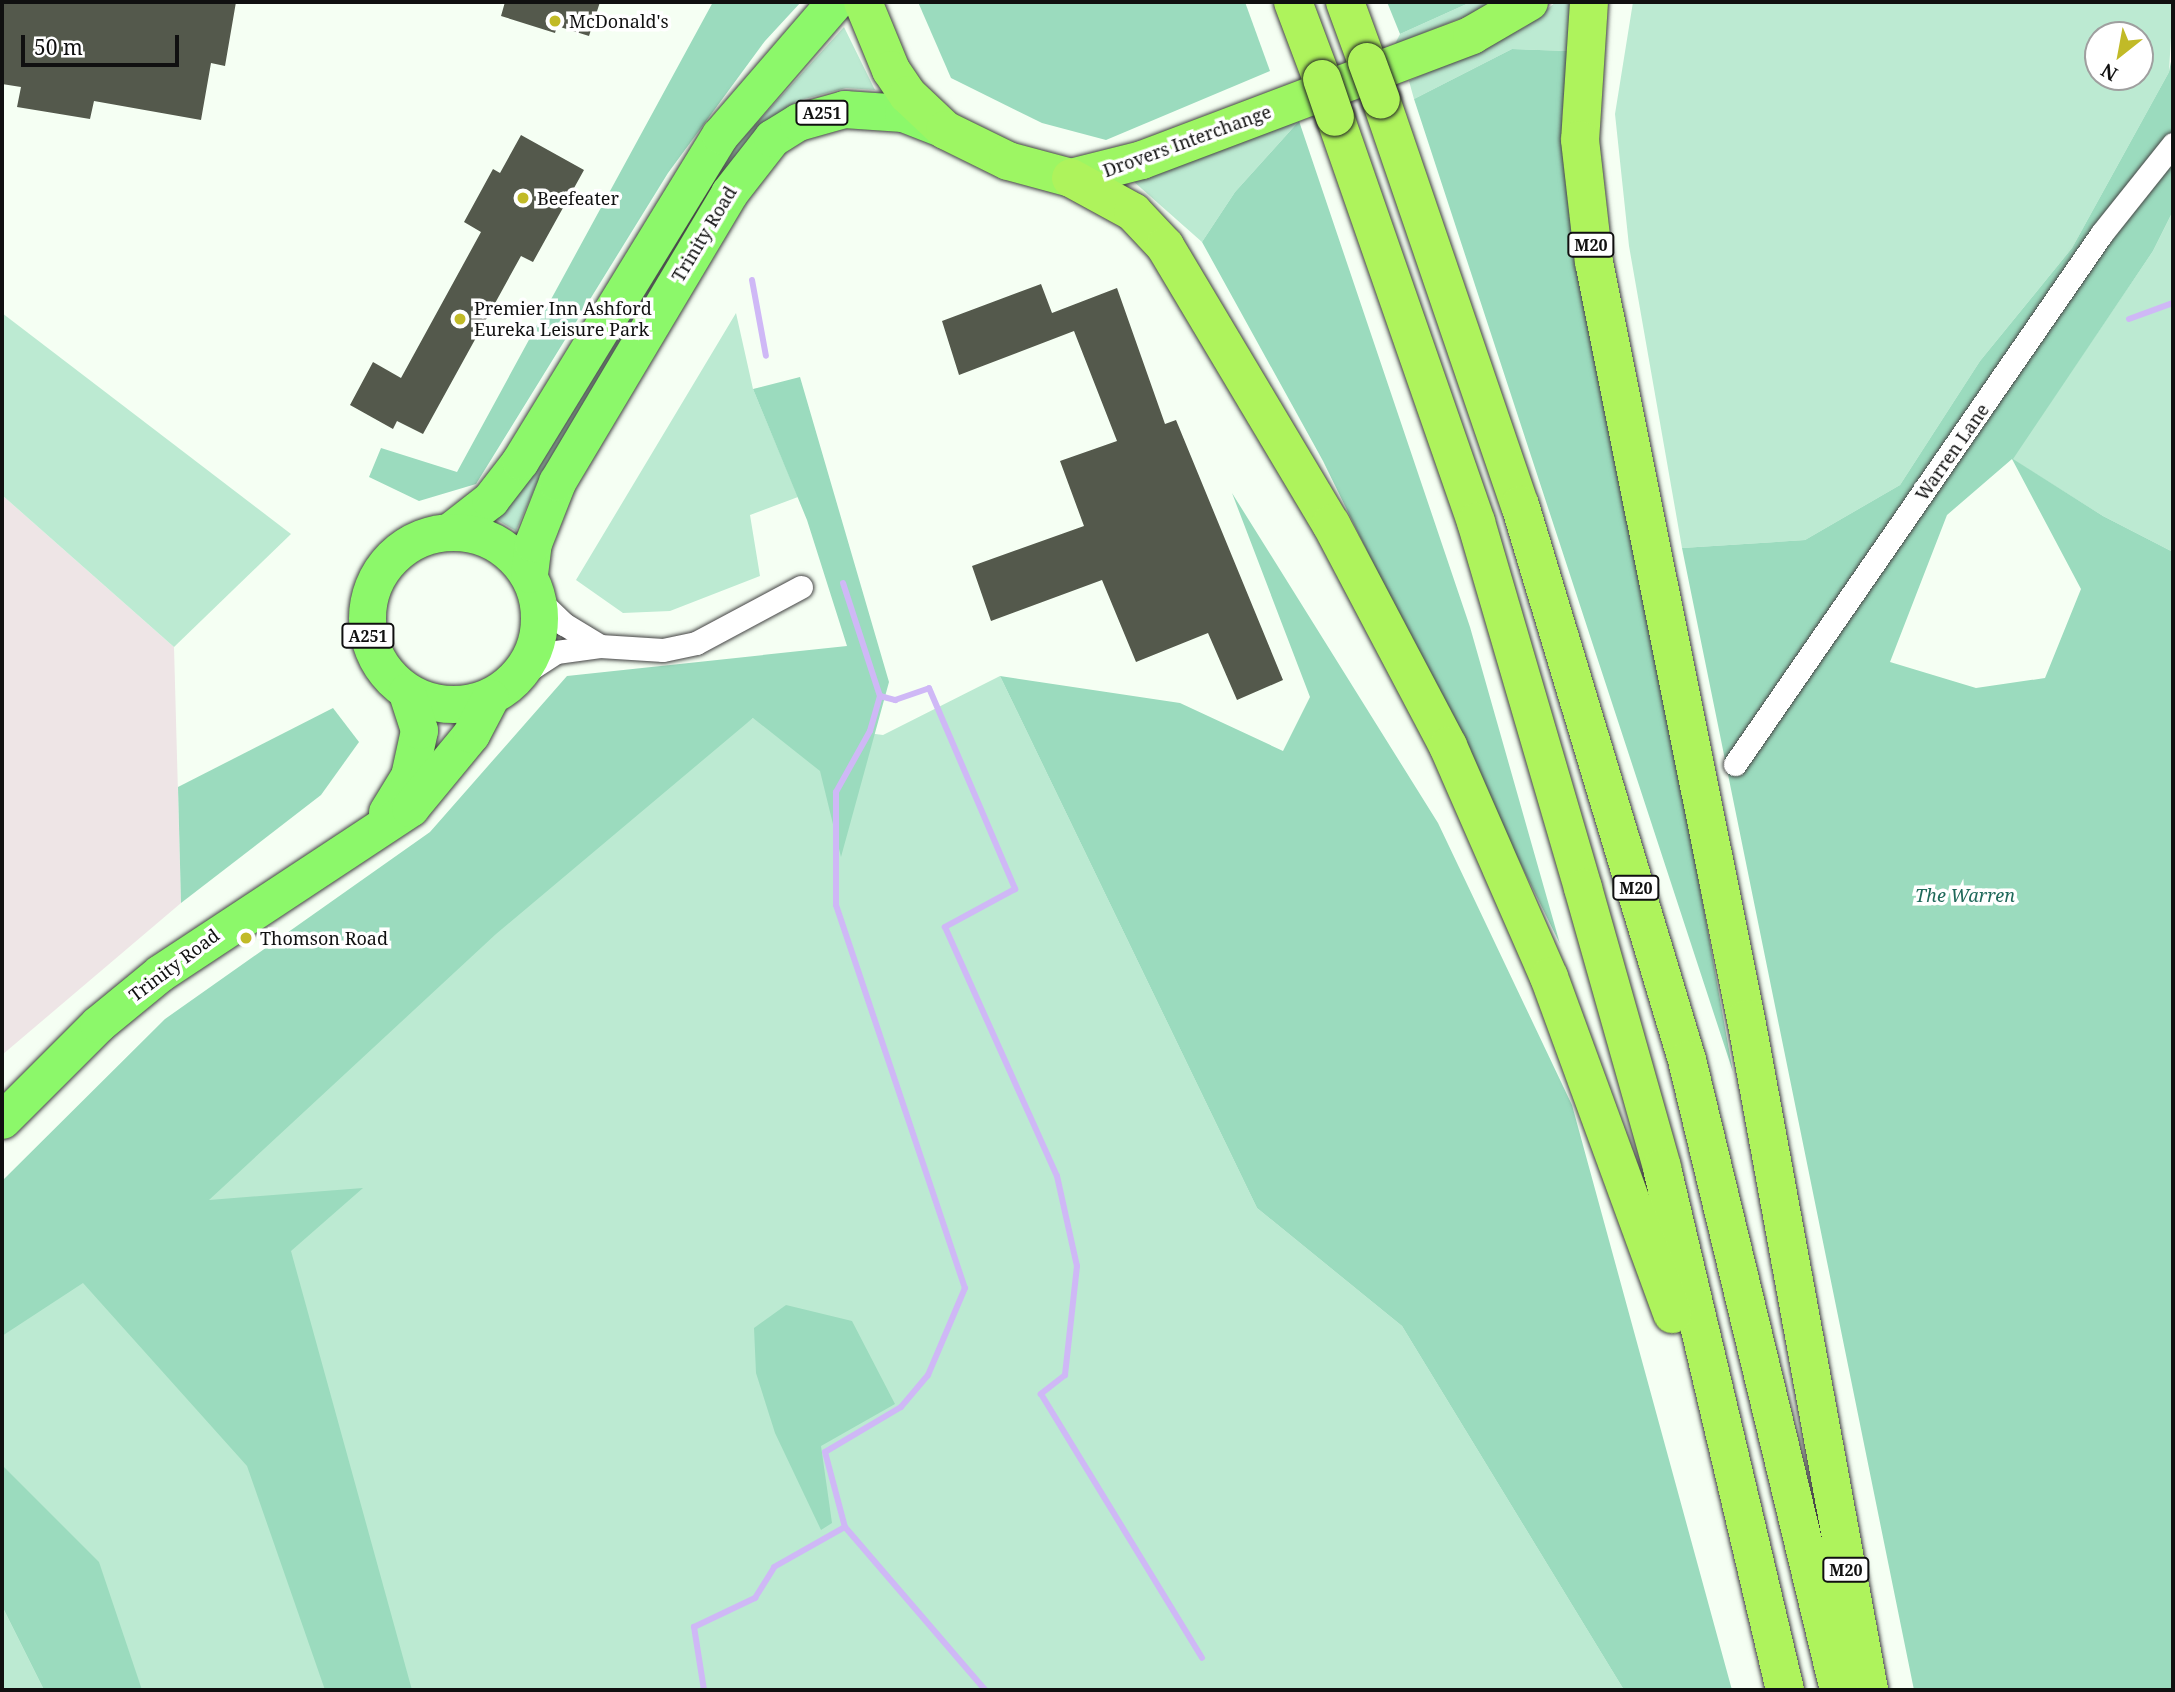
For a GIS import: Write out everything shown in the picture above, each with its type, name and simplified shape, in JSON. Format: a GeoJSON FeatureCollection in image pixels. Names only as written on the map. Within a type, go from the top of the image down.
{"type":"FeatureCollection","features":[{"type":"Feature","properties":{"kind":"highway","name":"Drovers Interchange"},"geometry":{"type":"LineString","coordinates":[[863,2],[891,70],[908,95],[945,130],[1008,161],[1071,178],[1142,160],[1461,39],[1529,2]]}},
{"type":"Feature","properties":{"kind":"highway","name":"M20"},"geometry":{"type":"LineString","coordinates":[[1293,2],[1476,522],[1583,888],[1662,1167],[1785,1690]]}},
{"type":"Feature","properties":{"kind":"highway","name":"M20"},"geometry":{"type":"LineString","coordinates":[[1345,2],[1520,505],[1687,1060],[1839,1690]]}},
{"type":"Feature","properties":{"kind":"highway","name":"M20"},"geometry":{"type":"LineString","coordinates":[[1588,2],[1580,140],[1594,262],[1746,1019],[1869,1690]]}},
{"type":"Feature","properties":{"kind":"highway","name":"M20"},"geometry":{"type":"LineString","coordinates":[[1071,178],[1133,212],[1189,281],[1331,524],[1448,746],[1554,989],[1734,1482]]}},
{"type":"Feature","properties":{"kind":"main road","name":"Trinity Road"},"geometry":{"type":"LineString","coordinates":[[450,531],[490,500],[520,461],[720,135],[835,2]]}},
{"type":"Feature","properties":{"kind":"main road","name":"Trinity Road"},"geometry":{"type":"LineString","coordinates":[[2,1120],[98,1024],[160,973],[258,904],[368,839],[410,807],[442,772],[536,647],[533,543],[556,482],[729,193],[772,138],[798,122],[844,109],[903,113],[945,130]]}},
{"type":"Feature","properties":{"kind":"main road","name":"Trinity Road"},"geometry":{"type":"LineString","coordinates":[[368,839],[403,789],[415,754],[417,710],[407,692],[373,651],[368,599],[393,556],[417,539],[450,531],[481,536],[504,548],[534,587]]}},
{"type":"Feature","properties":{"kind":"main road"},"geometry":{"type":"LineString","coordinates":[[407,692],[458,705],[504,687]]}},
{"type":"Feature","properties":{"kind":"street","name":"Warren Lane"},"geometry":{"type":"LineString","coordinates":[[1735,764],[2102,233],[2173,144]]}},
{"type":"Feature","properties":{"kind":"street"},"geometry":{"type":"LineString","coordinates":[[534,587],[564,624],[600,646]]}},
{"type":"Feature","properties":{"kind":"street"},"geometry":{"type":"LineString","coordinates":[[504,687],[556,652],[600,646],[633,652],[695,643],[801,587]]}},
{"type":"Feature","properties":{"kind":"shaded area"},"geometry":{"type":"Polygon","coordinates":[[[2,495],[174,647],[181,903],[2,1055],[2,495]]]}},
{"type":"Feature","properties":{"kind":"green space"},"geometry":{"type":"Polygon","coordinates":[[[713,2],[801,2],[765,41],[668,173],[476,484],[419,501],[369,477],[381,448],[457,472],[713,2]]]}},
{"type":"Feature","properties":{"kind":"green space"},"geometry":{"type":"Polygon","coordinates":[[[918,2],[1245,2],[1270,71],[1106,140],[1042,123],[951,78],[918,2]]]}},
{"type":"Feature","properties":{"kind":"green space"},"geometry":{"type":"Polygon","coordinates":[[[1387,2],[1471,2],[1400,34],[1387,2]]]}},
{"type":"Feature","properties":{"kind":"green space"},"geometry":{"type":"Polygon","coordinates":[[[1471,2],[1502,2],[1395,44],[1400,34],[1471,2]]]}},
{"type":"Feature","properties":{"kind":"green space"},"geometry":{"type":"Polygon","coordinates":[[[1556,2],[1577,2],[1568,51],[1512,49],[1414,99],[1409,81],[1525,27],[1556,2]]]}},
{"type":"Feature","properties":{"kind":"green space"},"geometry":{"type":"Polygon","coordinates":[[[1633,2],[2173,2],[2169,72],[2072,248],[1980,361],[1900,485],[1805,540],[1682,548],[1629,246],[1615,114],[1633,2]]]}},
{"type":"Feature","properties":{"kind":"green space"},"geometry":{"type":"Polygon","coordinates":[[[844,27],[875,90],[846,88],[797,101],[751,135],[536,485],[516,531],[491,516],[715,169],[844,27]]]}},
{"type":"Feature","properties":{"kind":"green space"},"geometry":{"type":"Polygon","coordinates":[[[1512,49],[1568,51],[1562,117],[1733,1072],[1414,99],[1512,49]]]}},
{"type":"Feature","properties":{"kind":"green space","name":"The Warren"},"geometry":{"type":"Polygon","coordinates":[[[2173,51],[2173,211],[2153,251],[2013,459],[2103,516],[2173,552],[2173,1690],[1914,1690],[1682,548],[1805,540],[1900,485],[1980,361],[2072,248],[2169,72],[2173,51]],[[2012,459],[1947,515],[1890,662],[1976,688],[2045,678],[2081,589],[2012,459]]]}},
{"type":"Feature","properties":{"kind":"green space"},"geometry":{"type":"Polygon","coordinates":[[[1299,121],[1235,192],[1202,242],[1133,181],[1299,121]]]}},
{"type":"Feature","properties":{"kind":"green space"},"geometry":{"type":"Polygon","coordinates":[[[1299,121],[1470,627],[1560,944],[1323,461],[1202,242],[1235,192],[1299,121]]]}},
{"type":"Feature","properties":{"kind":"green space"},"geometry":{"type":"Polygon","coordinates":[[[2173,211],[2173,552],[2103,516],[2012,459],[2153,251],[2173,211]]]}},
{"type":"Feature","properties":{"kind":"green space"},"geometry":{"type":"Polygon","coordinates":[[[2,313],[291,534],[174,647],[2,495],[2,313]]]}},
{"type":"Feature","properties":{"kind":"green space"},"geometry":{"type":"Polygon","coordinates":[[[736,313],[753,389],[798,497],[750,515],[760,576],[670,611],[623,613],[576,580],[736,313]]]}},
{"type":"Feature","properties":{"kind":"green space"},"geometry":{"type":"Polygon","coordinates":[[[800,377],[889,682],[841,857],[820,771],[753,718],[496,934],[209,1200],[363,1188],[291,1251],[412,1690],[325,1690],[247,1466],[83,1283],[2,1336],[2,1181],[165,1019],[430,832],[567,676],[847,646],[807,520],[753,389],[800,377]]]}},
{"type":"Feature","properties":{"kind":"green space"},"geometry":{"type":"Polygon","coordinates":[[[1232,493],[1438,823],[1572,1105],[1732,1690],[1624,1690],[1402,1326],[1257,1208],[1000,676],[1180,703],[1283,751],[1310,697],[1232,493]]]}},
{"type":"Feature","properties":{"kind":"green space"},"geometry":{"type":"Polygon","coordinates":[[[1000,676],[1257,1208],[1402,1326],[1624,1690],[88,1690],[2,1504],[2,1262],[753,718],[883,735],[1000,676]]]}},
{"type":"Feature","properties":{"kind":"green space"},"geometry":{"type":"Polygon","coordinates":[[[333,708],[359,742],[321,795],[181,903],[178,787],[333,708]]]}},
{"type":"Feature","properties":{"kind":"green space"},"geometry":{"type":"Polygon","coordinates":[[[786,1305],[852,1321],[895,1404],[821,1446],[832,1523],[821,1530],[775,1433],[756,1373],[754,1328],[786,1305]]]}},
{"type":"Feature","properties":{"kind":"green space"},"geometry":{"type":"Polygon","coordinates":[[[2,1465],[99,1562],[142,1690],[44,1690],[2,1606],[2,1465]]]}},
{"type":"Feature","properties":{"kind":"green space"},"geometry":{"type":"Polygon","coordinates":[[[2,1606],[44,1690],[2,1690],[2,1606]]]}},
{"type":"Feature","properties":{"kind":"building"},"geometry":{"type":"Polygon","coordinates":[[[2,2],[236,2],[225,66],[211,63],[201,120],[94,101],[90,119],[17,107],[21,87],[2,84],[2,2]]]}},
{"type":"Feature","properties":{"kind":"building","name":"McDonald's"},"geometry":{"type":"Polygon","coordinates":[[[505,2],[600,2],[589,36],[557,26],[555,33],[501,16],[505,2]]]}},
{"type":"Feature","properties":{"kind":"building"},"geometry":{"type":"Polygon","coordinates":[[[521,135],[584,170],[533,262],[521,256],[423,434],[397,421],[393,429],[350,405],[373,362],[401,378],[481,232],[464,222],[493,169],[500,173],[521,135]]]}},
{"type":"Feature","properties":{"kind":"building"},"geometry":{"type":"Polygon","coordinates":[[[1041,284],[1052,313],[1117,288],[1165,424],[1176,420],[1283,680],[1237,700],[1208,633],[1136,662],[1102,580],[991,621],[972,566],[1084,526],[1060,461],[1117,441],[1074,331],[959,375],[942,321],[1041,284]]]}},
{"type":"Feature","properties":{"kind":"waterway"},"geometry":{"type":"LineString","coordinates":[[752,280],[766,356]]}},
{"type":"Feature","properties":{"kind":"waterway"},"geometry":{"type":"LineString","coordinates":[[2129,319],[2173,303]]}},
{"type":"Feature","properties":{"kind":"waterway"},"geometry":{"type":"LineString","coordinates":[[843,583],[880,696],[870,731],[836,792],[836,905],[965,1288],[928,1375],[901,1407],[825,1452],[845,1527],[985,1690]]}},
{"type":"Feature","properties":{"kind":"waterway"},"geometry":{"type":"LineString","coordinates":[[880,696],[895,700],[929,688],[1015,889],[945,927],[1057,1176],[1077,1266],[1065,1375],[1041,1394],[1202,1658]]}},
{"type":"Feature","properties":{"kind":"waterway"},"geometry":{"type":"LineString","coordinates":[[704,1690],[694,1627],[755,1598],[774,1567],[845,1527]]}},
{"type":"Feature","properties":{"kind":"place","name":"McDonald's"},"geometry":{"type":"Point","coordinates":[555,21]}},
{"type":"Feature","properties":{"kind":"place","name":"Beefeater"},"geometry":{"type":"Point","coordinates":[523,198]}},
{"type":"Feature","properties":{"kind":"place","name":"Premier Inn Ashford Eureka Leisure Park"},"geometry":{"type":"Point","coordinates":[460,319]}},
{"type":"Feature","properties":{"kind":"place","name":"Thomson Road"},"geometry":{"type":"Point","coordinates":[246,938]}}]}
